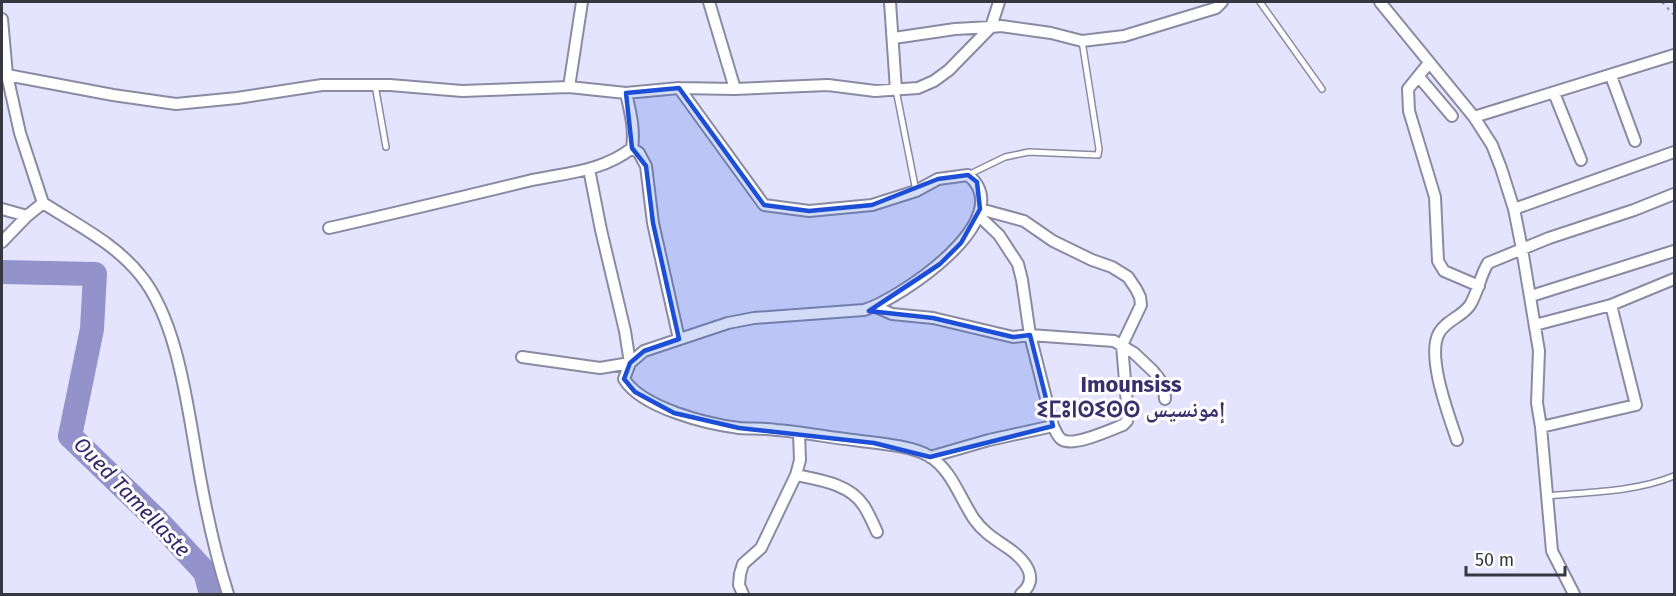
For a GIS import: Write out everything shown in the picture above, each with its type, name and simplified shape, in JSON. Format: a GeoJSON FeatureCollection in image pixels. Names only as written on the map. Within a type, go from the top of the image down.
{"type":"FeatureCollection","features":[{"type":"Feature","properties":{"kind":"street"},"geometry":{"type":"LineString","coordinates":[[569,87],[582,2]]}},
{"type":"Feature","properties":{"kind":"street"},"geometry":{"type":"LineString","coordinates":[[709,2],[735,89]]}},
{"type":"Feature","properties":{"kind":"street"},"geometry":{"type":"LineString","coordinates":[[890,2],[896,90]]}},
{"type":"Feature","properties":{"kind":"street"},"geometry":{"type":"LineString","coordinates":[[7,75],[113,96],[176,104],[322,85],[375,85],[462,91],[569,87],[626,93],[679,88],[828,86],[875,91],[896,90],[918,88],[934,81],[949,70],[992,27],[999,2]]}},
{"type":"Feature","properties":{"kind":"street"},"geometry":{"type":"LineString","coordinates":[[894,38],[955,29],[1001,26],[1051,33],[1082,41],[1124,36],[1146,30],[1216,8],[1222,2]]}},
{"type":"Feature","properties":{"kind":"street"},"geometry":{"type":"LineString","coordinates":[[1380,2],[1474,117],[1492,145],[1514,209],[1539,351],[1537,403],[1552,551],[1574,594]]}},
{"type":"Feature","properties":{"kind":"street"},"geometry":{"type":"LineString","coordinates":[[2,19],[7,75],[20,134],[43,203],[101,238],[141,275],[161,307],[186,391],[206,511],[228,594]]}},
{"type":"Feature","properties":{"kind":"street"},"geometry":{"type":"LineString","coordinates":[[1474,117],[1674,56]]}},
{"type":"Feature","properties":{"kind":"street"},"geometry":{"type":"LineString","coordinates":[[1429,63],[1408,89],[1409,111],[1435,197],[1438,261],[1443,271],[1479,286]]}},
{"type":"Feature","properties":{"kind":"street"},"geometry":{"type":"LineString","coordinates":[[1611,76],[1635,141]]}},
{"type":"Feature","properties":{"kind":"street"},"geometry":{"type":"LineString","coordinates":[[1419,77],[1452,116]]}},
{"type":"Feature","properties":{"kind":"street"},"geometry":{"type":"LineString","coordinates":[[679,88],[764,205],[809,211],[872,205],[916,191],[938,179],[968,175],[977,182],[981,195],[979,212],[974,225],[940,264],[876,307],[864,310],[742,320],[679,339],[644,351],[630,363],[624,379],[627,384],[635,392],[674,413],[739,428],[874,443],[917,451],[930,457],[946,474],[974,519],[987,534],[1025,560],[1031,572],[1030,581],[1021,594]]}},
{"type":"Feature","properties":{"kind":"street"},"geometry":{"type":"LineString","coordinates":[[329,228],[589,169],[619,159],[632,148],[633,128],[626,93]]}},
{"type":"Feature","properties":{"kind":"street"},"geometry":{"type":"LineString","coordinates":[[1554,93],[1581,160]]}},
{"type":"Feature","properties":{"kind":"street"},"geometry":{"type":"LineString","coordinates":[[632,148],[639,153],[646,166],[653,223],[679,339]]}},
{"type":"Feature","properties":{"kind":"street"},"geometry":{"type":"LineString","coordinates":[[1514,209],[1674,152]]}},
{"type":"Feature","properties":{"kind":"street"},"geometry":{"type":"LineString","coordinates":[[589,169],[630,363]]}},
{"type":"Feature","properties":{"kind":"street"},"geometry":{"type":"LineString","coordinates":[[1457,440],[1441,394],[1436,361],[1436,342],[1438,334],[1444,327],[1469,307],[1488,263],[1549,238],[1634,210],[1674,194]]}},
{"type":"Feature","properties":{"kind":"street"},"geometry":{"type":"LineString","coordinates":[[2,242],[43,203]]}},
{"type":"Feature","properties":{"kind":"street"},"geometry":{"type":"LineString","coordinates":[[2,209],[27,216]]}},
{"type":"Feature","properties":{"kind":"street"},"geometry":{"type":"LineString","coordinates":[[979,212],[1023,221],[1053,241],[1112,267],[1128,277],[1140,297],[1141,305],[1122,345],[1127,421],[1123,425],[1070,443],[1060,439],[1053,426],[1030,335],[1018,264],[999,235],[979,212]]}},
{"type":"Feature","properties":{"kind":"street"},"geometry":{"type":"LineString","coordinates":[[1531,296],[1674,250]]}},
{"type":"Feature","properties":{"kind":"street"},"geometry":{"type":"LineString","coordinates":[[1535,325],[1611,305],[1674,279]]}},
{"type":"Feature","properties":{"kind":"street"},"geometry":{"type":"LineString","coordinates":[[1541,427],[1636,405],[1611,305]]}},
{"type":"Feature","properties":{"kind":"street"},"geometry":{"type":"LineString","coordinates":[[876,307],[892,314],[933,318],[997,334],[1107,339],[1134,353],[1154,371],[1164,385],[1165,399]]}},
{"type":"Feature","properties":{"kind":"street"},"geometry":{"type":"LineString","coordinates":[[522,357],[600,368],[630,363]]}},
{"type":"Feature","properties":{"kind":"street"},"geometry":{"type":"LineString","coordinates":[[930,457],[1053,426]]}},
{"type":"Feature","properties":{"kind":"street"},"geometry":{"type":"LineString","coordinates":[[743,594],[739,585],[743,564],[761,548],[796,475],[800,460],[799,433]]}},
{"type":"Feature","properties":{"kind":"street"},"geometry":{"type":"LineString","coordinates":[[796,475],[829,483],[846,490],[863,504],[878,532]]}},
{"type":"Feature","properties":{"kind":"lane"},"geometry":{"type":"LineString","coordinates":[[1260,2],[1322,89]]}},
{"type":"Feature","properties":{"kind":"lane"},"geometry":{"type":"LineString","coordinates":[[968,175],[1005,157],[1029,152],[1098,154],[1082,41]]}},
{"type":"Feature","properties":{"kind":"lane"},"geometry":{"type":"LineString","coordinates":[[375,85],[386,147]]}},
{"type":"Feature","properties":{"kind":"lane"},"geometry":{"type":"LineString","coordinates":[[896,90],[916,191]]}},
{"type":"Feature","properties":{"kind":"lane"},"geometry":{"type":"LineString","coordinates":[[1547,496],[1605,491],[1660,482],[1674,476]]}},
{"type":"Feature","properties":{"kind":"path"},"geometry":{"type":"LineString","coordinates":[[1662,2],[1674,15]]}},
{"type":"Feature","properties":{"kind":"highlighted area"},"geometry":{"type":"Polygon","coordinates":[[[679,88],[764,205],[809,211],[872,205],[938,179],[968,175],[977,182],[980,209],[961,243],[940,264],[869,311],[933,318],[1013,337],[1030,335],[1053,426],[930,457],[874,443],[739,428],[674,413],[635,392],[624,379],[630,363],[644,351],[679,339],[653,223],[646,166],[632,148],[626,93],[679,88]]]}},
{"type":"Feature","properties":{"kind":"waterway","name":"Oued Tamellaste"},"geometry":{"type":"LineString","coordinates":[[2,272],[95,274],[92,329],[70,436],[156,519],[205,572],[211,594]]}},
{"type":"Feature","properties":{"kind":"district","name":"Imounsiss ⵉⵎⵓⵏⵙⵉⵙⵙ إمونسيس"},"geometry":{"type":"Point","coordinates":[1131,396]}}]}
